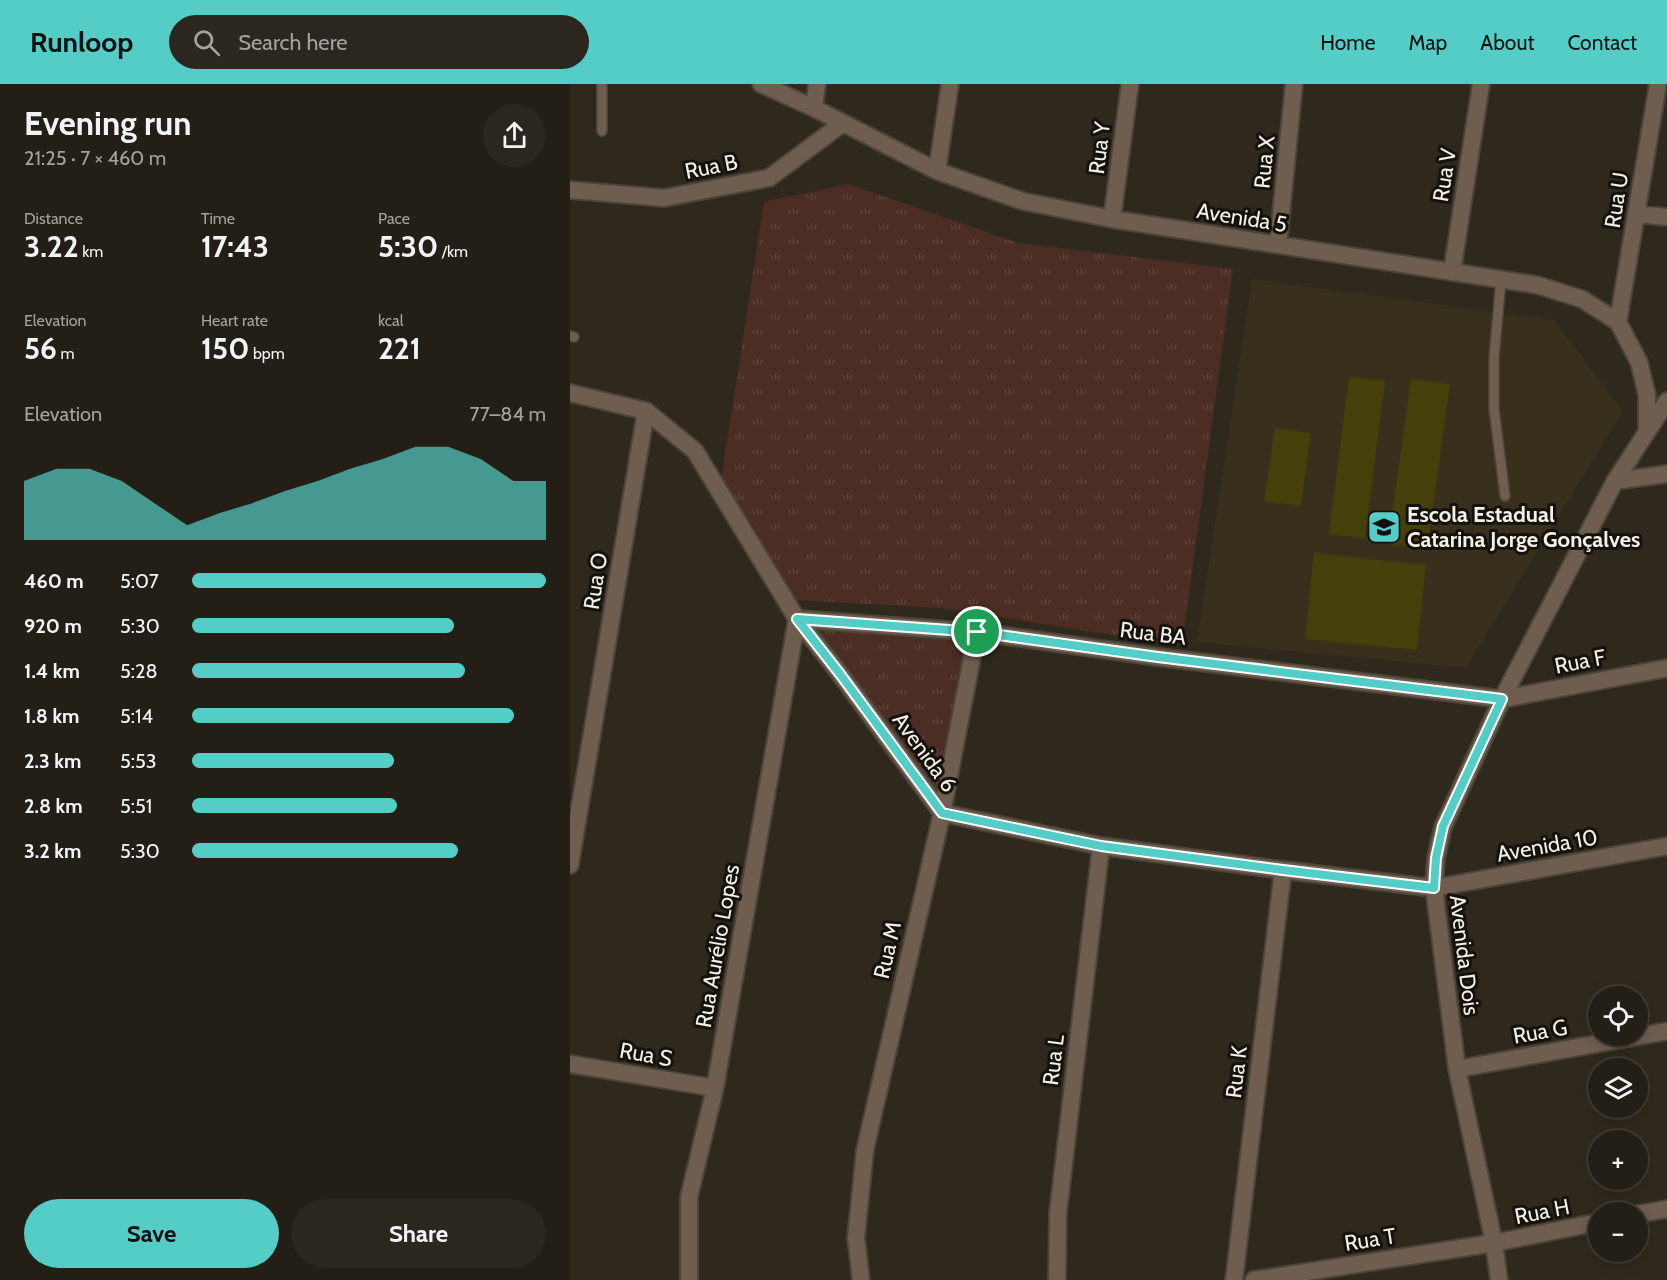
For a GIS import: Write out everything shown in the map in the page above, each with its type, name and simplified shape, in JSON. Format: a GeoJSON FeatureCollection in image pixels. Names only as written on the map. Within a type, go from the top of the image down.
{"type":"FeatureCollection","features":[{"type":"Feature","properties":{"kind":"street","name":"Avenida 5"},"geometry":{"type":"LineString","coordinates":[[761,84],[814,108],[937,171],[1022,201],[1112,219],[1537,285],[1582,298],[1618,322],[1639,362],[1647,395],[1647,431]]}},
{"type":"Feature","properties":{"kind":"street"},"geometry":{"type":"LineString","coordinates":[[814,108],[817,84]]}},
{"type":"Feature","properties":{"kind":"street"},"geometry":{"type":"LineString","coordinates":[[937,171],[950,84]]}},
{"type":"Feature","properties":{"kind":"street","name":"Rua Y"},"geometry":{"type":"LineString","coordinates":[[1112,219],[1130,84]]}},
{"type":"Feature","properties":{"kind":"street","name":"Rua X"},"geometry":{"type":"LineString","coordinates":[[1278,245],[1294,84]]}},
{"type":"Feature","properties":{"kind":"street","name":"Rua V"},"geometry":{"type":"LineString","coordinates":[[1452,272],[1480,84]]}},
{"type":"Feature","properties":{"kind":"street","name":"Rua U"},"geometry":{"type":"LineString","coordinates":[[1618,322],[1658,84]]}},
{"type":"Feature","properties":{"kind":"street","name":"Rua B"},"geometry":{"type":"LineString","coordinates":[[570,190],[664,198],[769,178],[843,123]]}},
{"type":"Feature","properties":{"kind":"street"},"geometry":{"type":"LineString","coordinates":[[1637,214],[1667,217]]}},
{"type":"Feature","properties":{"kind":"street","name":"Avenida 6"},"geometry":{"type":"LineString","coordinates":[[570,393],[646,411],[695,451],[797,619],[942,813],[1101,846],[1434,888]]}},
{"type":"Feature","properties":{"kind":"street","name":"Avenida Dois"},"geometry":{"type":"LineString","coordinates":[[1499,1280],[1494,1243],[1457,1069],[1434,888],[1436,858],[1443,826],[1502,699],[1615,482],[1667,400]]}},
{"type":"Feature","properties":{"kind":"street","name":"Rua O"},"geometry":{"type":"LineString","coordinates":[[570,865],[576,796],[646,411]]}},
{"type":"Feature","properties":{"kind":"street"},"geometry":{"type":"LineString","coordinates":[[1615,482],[1667,474]]}},
{"type":"Feature","properties":{"kind":"street","name":"Rua BA"},"geometry":{"type":"LineString","coordinates":[[797,619],[977,632],[1158,657],[1502,699]]}},
{"type":"Feature","properties":{"kind":"street","name":"Rua Aurélio Lopes"},"geometry":{"type":"LineString","coordinates":[[689,1280],[689,1197],[715,1088],[797,619]]}},
{"type":"Feature","properties":{"kind":"street","name":"Rua M"},"geometry":{"type":"LineString","coordinates":[[861,1280],[856,1237],[864,1150],[942,813],[977,632]]}},
{"type":"Feature","properties":{"kind":"street","name":"Rua F"},"geometry":{"type":"LineString","coordinates":[[1502,699],[1667,668]]}},
{"type":"Feature","properties":{"kind":"street","name":"Rua L"},"geometry":{"type":"LineString","coordinates":[[1056,1280],[1058,1213],[1101,846]]}},
{"type":"Feature","properties":{"kind":"street","name":"Avenida 10"},"geometry":{"type":"LineString","coordinates":[[1434,888],[1667,846]]}},
{"type":"Feature","properties":{"kind":"street","name":"Rua K"},"geometry":{"type":"LineString","coordinates":[[1234,1280],[1283,870]]}},
{"type":"Feature","properties":{"kind":"street","name":"Rua G"},"geometry":{"type":"LineString","coordinates":[[1457,1069],[1667,1031]]}},
{"type":"Feature","properties":{"kind":"street","name":"Rua S"},"geometry":{"type":"LineString","coordinates":[[570,1064],[715,1088]]}},
{"type":"Feature","properties":{"kind":"street"},"geometry":{"type":"LineString","coordinates":[[1648,1213],[1667,1209]]}},
{"type":"Feature","properties":{"kind":"street","name":"Rua H"},"geometry":{"type":"LineString","coordinates":[[1494,1243],[1588,1224]]}},
{"type":"Feature","properties":{"kind":"street","name":"Rua T"},"geometry":{"type":"LineString","coordinates":[[1254,1280],[1494,1243]]}},
{"type":"Feature","properties":{"kind":"lane"},"geometry":{"type":"LineString","coordinates":[[602,131],[603,84]]}},
{"type":"Feature","properties":{"kind":"lane"},"geometry":{"type":"LineString","coordinates":[[1501,280],[1494,357],[1494,409],[1505,496]]}},
{"type":"Feature","properties":{"kind":"shaded area","name":"Escola Estadual Catarina Jorge Gonçalves"},"geometry":{"type":"Polygon","coordinates":[[[1252,279],[1554,320],[1623,411],[1466,668],[1197,642],[1252,279]]]}},
{"type":"Feature","properties":{"kind":"green space"},"geometry":{"type":"Polygon","coordinates":[[[848,184],[1019,243],[1233,269],[1182,646],[942,608],[794,600],[721,480],[764,202],[848,184]]]}},
{"type":"Feature","properties":{"kind":"green space"},"geometry":{"type":"Polygon","coordinates":[[[797,619],[977,632],[942,813],[797,619]]]}},
{"type":"Feature","properties":{"kind":"building"},"geometry":{"type":"Polygon","coordinates":[[[1349,377],[1385,381],[1365,538],[1329,534],[1349,377]]]}},
{"type":"Feature","properties":{"kind":"building"},"geometry":{"type":"Polygon","coordinates":[[[1411,379],[1450,384],[1427,549],[1388,544],[1411,379]]]}},
{"type":"Feature","properties":{"kind":"building"},"geometry":{"type":"Polygon","coordinates":[[[1275,428],[1311,433],[1301,506],[1264,501],[1275,428]]]}},
{"type":"Feature","properties":{"kind":"building"},"geometry":{"type":"Polygon","coordinates":[[[1314,553],[1426,565],[1417,650],[1305,639],[1314,553]]]}},
{"type":"Feature","properties":{"kind":"place","name":"Escola Estadual Catarina Jorge Gonçalves"},"geometry":{"type":"Point","coordinates":[1384,527]}},
{"type":"Feature","properties":{"kind":"route"},"geometry":{"type":"LineString","coordinates":[[797,619],[977,632],[1158,657],[1502,699],[1443,826],[1436,858],[1434,888],[1283,870],[1101,846],[942,813],[797,619]]}}]}
